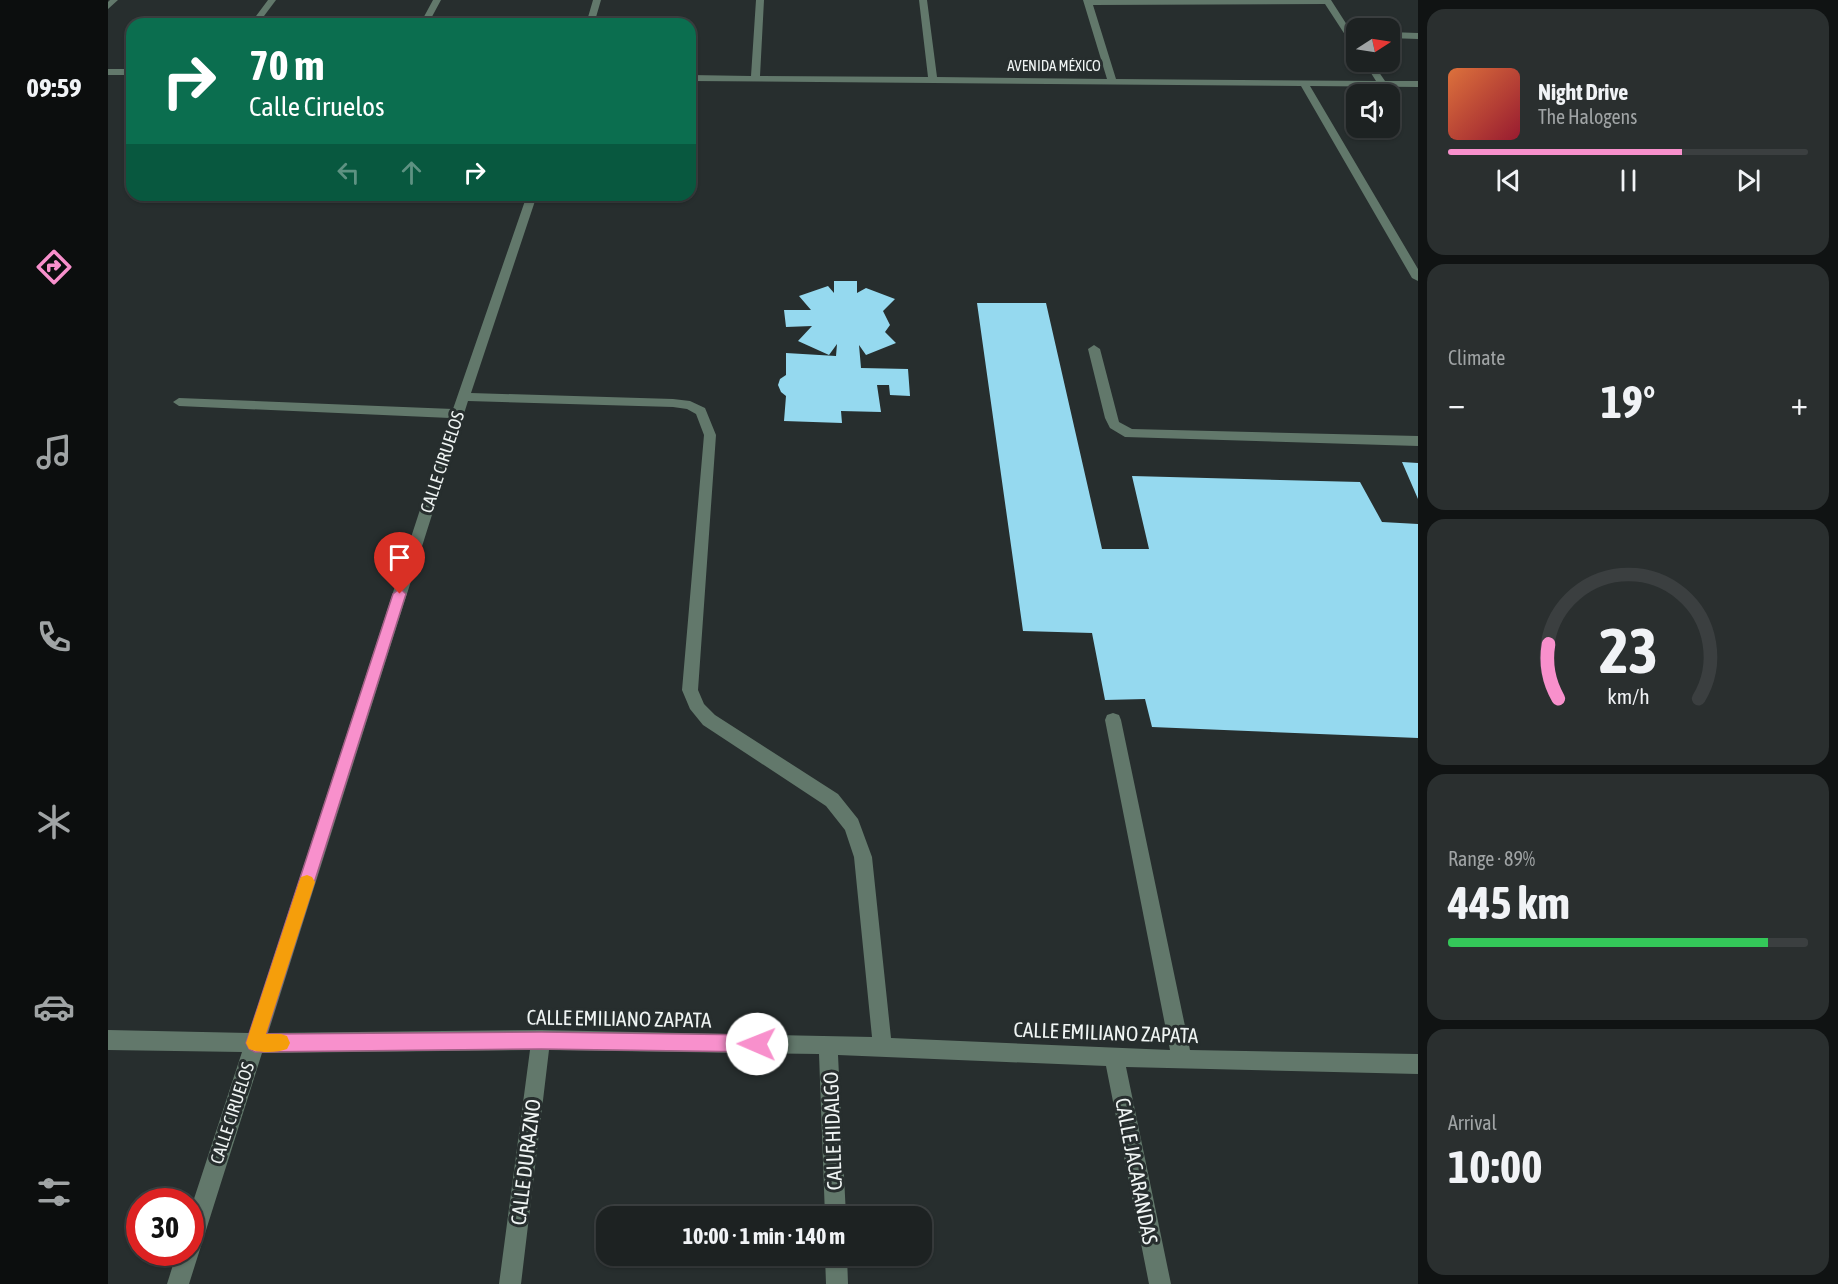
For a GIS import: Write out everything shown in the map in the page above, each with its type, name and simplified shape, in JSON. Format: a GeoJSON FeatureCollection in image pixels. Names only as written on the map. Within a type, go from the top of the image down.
{"type":"FeatureCollection","features":[{"type":"Feature","properties":{"kind":"street"},"geometry":{"type":"LineString","coordinates":[[108,7],[114,0]]}},
{"type":"Feature","properties":{"kind":"street"},"geometry":{"type":"LineString","coordinates":[[258,18],[272,0]]}},
{"type":"Feature","properties":{"kind":"street"},"geometry":{"type":"LineString","coordinates":[[427,18],[436,0]]}},
{"type":"Feature","properties":{"kind":"street"},"geometry":{"type":"LineString","coordinates":[[592,18],[597,0]]}},
{"type":"Feature","properties":{"kind":"street"},"geometry":{"type":"LineString","coordinates":[[755,79],[760,0]]}},
{"type":"Feature","properties":{"kind":"street"},"geometry":{"type":"LineString","coordinates":[[923,0],[933,80]]}},
{"type":"Feature","properties":{"kind":"street"},"geometry":{"type":"LineString","coordinates":[[1112,80],[1088,1],[1327,1],[1346,26]]}},
{"type":"Feature","properties":{"kind":"street"},"geometry":{"type":"LineString","coordinates":[[1400,35],[1418,36]]}},
{"type":"Feature","properties":{"kind":"street"},"geometry":{"type":"LineString","coordinates":[[108,72],[126,72]]}},
{"type":"Feature","properties":{"kind":"street"},"geometry":{"type":"LineString","coordinates":[[1375,72],[1383,84]]}},
{"type":"Feature","properties":{"kind":"street","name":"AVENIDA MÉXICO"},"geometry":{"type":"LineString","coordinates":[[696,78],[1383,84]]}},
{"type":"Feature","properties":{"kind":"street"},"geometry":{"type":"LineString","coordinates":[[1303,82],[1418,278]]}},
{"type":"Feature","properties":{"kind":"street","name":"AVENIDA MÉXICO"},"geometry":{"type":"LineString","coordinates":[[1400,84],[1418,84]]}},
{"type":"Feature","properties":{"kind":"street","name":"CALLE CIRUELOS"},"geometry":{"type":"LineString","coordinates":[[204,1201],[463,398],[530,201]]}},
{"type":"Feature","properties":{"kind":"street"},"geometry":{"type":"LineString","coordinates":[[1094,350],[1111,418],[1114,424],[1130,434],[1418,441]]}},
{"type":"Feature","properties":{"kind":"street"},"geometry":{"type":"LineString","coordinates":[[463,398],[673,403],[690,405],[701,411],[710,435],[689,685],[692,699],[700,712],[709,720],[832,800],[852,825],[863,857],[882,1046]]}},
{"type":"Feature","properties":{"kind":"street"},"geometry":{"type":"LineString","coordinates":[[179,402],[458,414]]}},
{"type":"Feature","properties":{"kind":"street"},"geometry":{"type":"LineString","coordinates":[[1113,720],[1182,1060]]}},
{"type":"Feature","properties":{"kind":"street","name":"CALLE EMILIANO ZAPATA"},"geometry":{"type":"LineString","coordinates":[[108,1040],[255,1043],[541,1040],[882,1046],[1114,1058],[1417,1067]]}},
{"type":"Feature","properties":{"kind":"street","name":"CALLE DURAZNO"},"geometry":{"type":"LineString","coordinates":[[510,1284],[541,1040]]}},
{"type":"Feature","properties":{"kind":"street","name":"CALLE HIDALGO"},"geometry":{"type":"LineString","coordinates":[[828,1045],[835,1206]]}},
{"type":"Feature","properties":{"kind":"street","name":"CALLE JACARANDAS"},"geometry":{"type":"LineString","coordinates":[[1114,1058],[1160,1284]]}},
{"type":"Feature","properties":{"kind":"street"},"geometry":{"type":"LineString","coordinates":[[178,1284],[184,1266]]}},
{"type":"Feature","properties":{"kind":"street"},"geometry":{"type":"LineString","coordinates":[[836,1266],[837,1284]]}},
{"type":"Feature","properties":{"kind":"building"},"geometry":{"type":"Polygon","coordinates":[[[834,281],[857,281],[857,293],[866,288],[895,299],[883,311],[890,325],[885,332],[896,343],[866,355],[859,345],[861,368],[908,369],[910,396],[890,395],[889,385],[877,385],[881,412],[841,411],[842,423],[784,421],[786,396],[778,385],[780,379],[786,375],[786,353],[836,356],[837,344],[829,355],[798,341],[812,326],[786,327],[784,310],[811,310],[799,296],[828,286],[834,293],[834,281]]]}},
{"type":"Feature","properties":{"kind":"building"},"geometry":{"type":"Polygon","coordinates":[[[977,303],[1046,303],[1102,549],[1149,549],[1132,476],[1360,482],[1382,522],[1418,524],[1418,738],[1152,727],[1145,699],[1105,700],[1092,633],[1023,631],[977,303]]]}},
{"type":"Feature","properties":{"kind":"building"},"geometry":{"type":"Polygon","coordinates":[[[1402,462],[1418,463],[1418,499],[1402,462]]]}},
{"type":"Feature","properties":{"kind":"slow traffic"},"geometry":{"type":"LineString","coordinates":[[281,1043],[255,1043],[307,882]]}},
{"type":"Feature","properties":{"kind":"route"},"geometry":{"type":"LineString","coordinates":[[400,594],[255,1043],[541,1040],[757,1044]]}}]}
